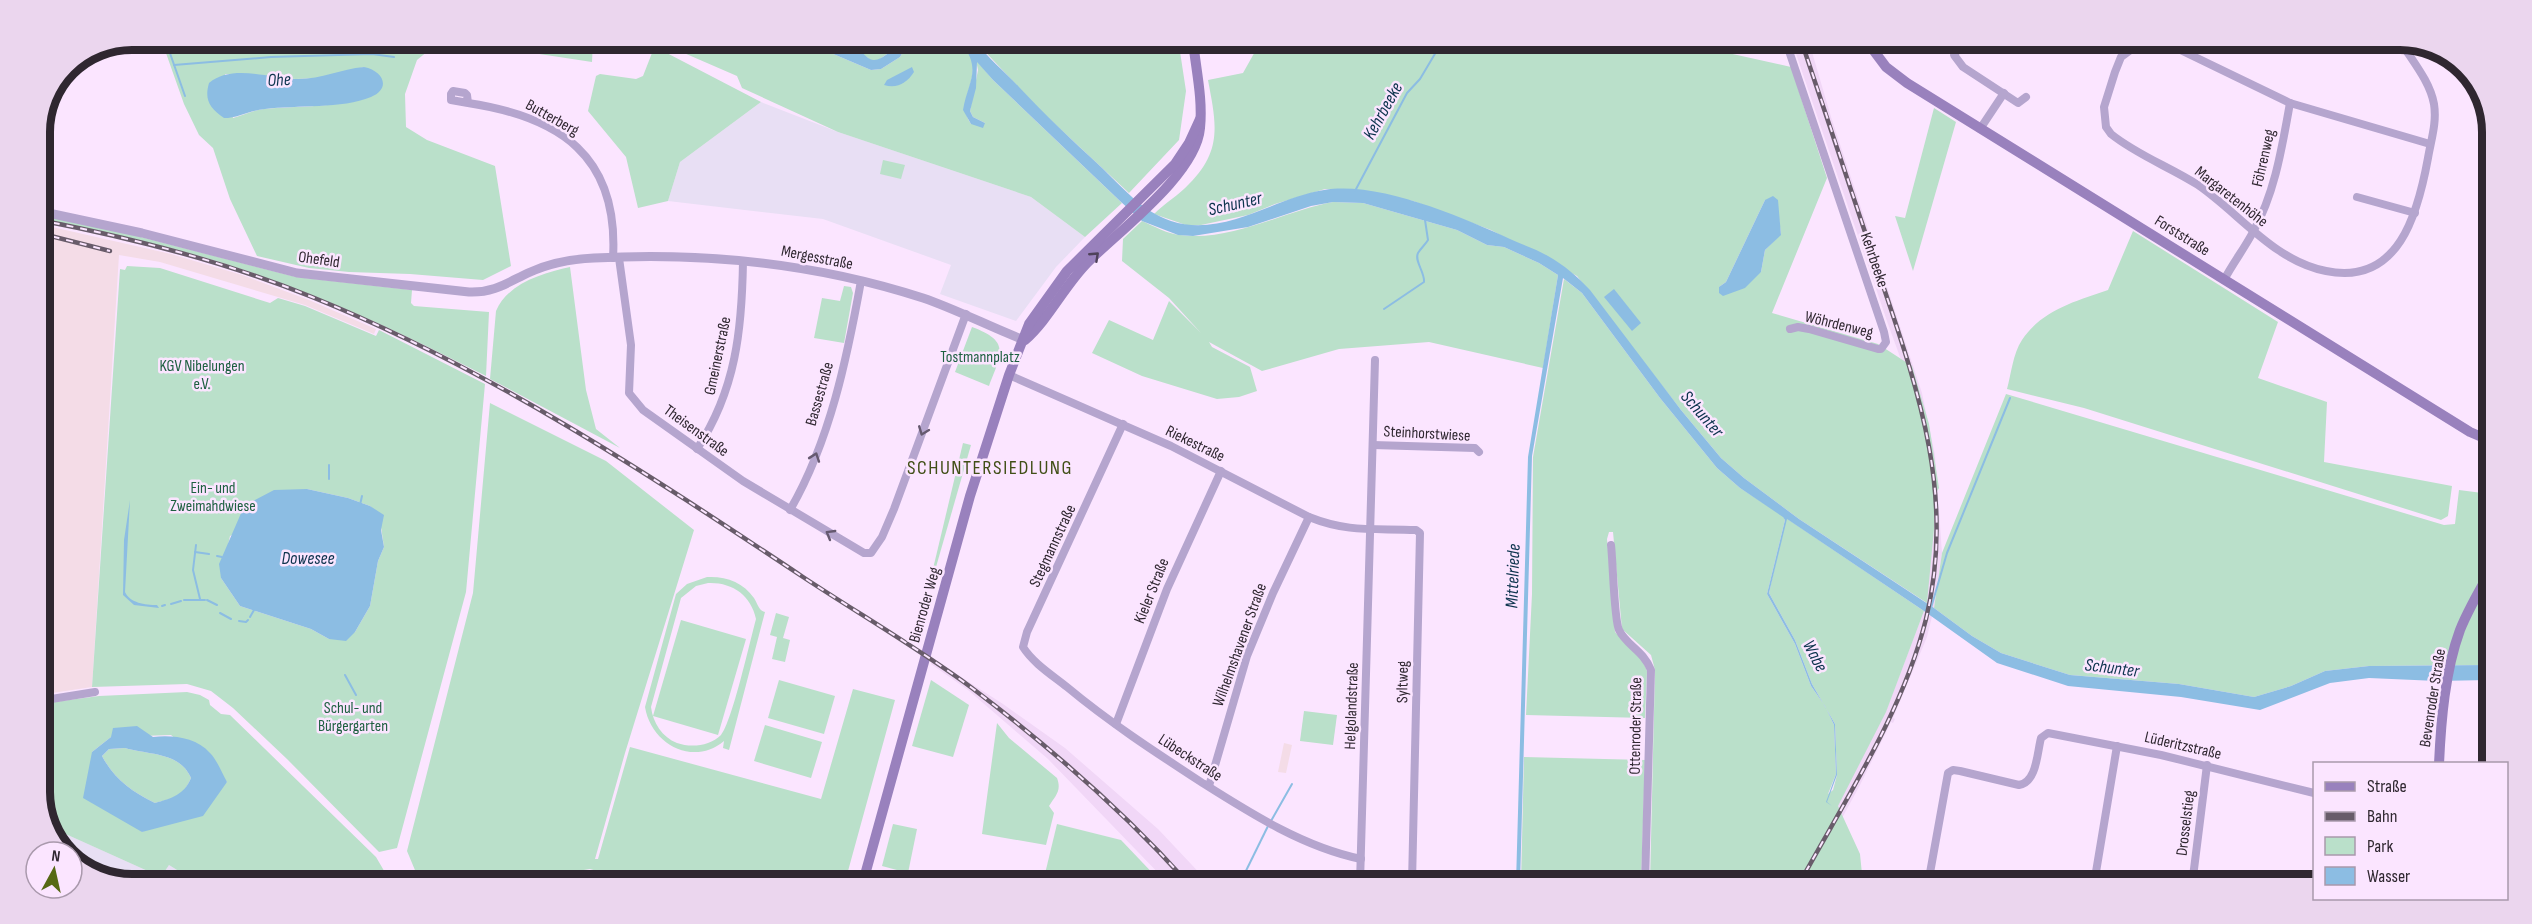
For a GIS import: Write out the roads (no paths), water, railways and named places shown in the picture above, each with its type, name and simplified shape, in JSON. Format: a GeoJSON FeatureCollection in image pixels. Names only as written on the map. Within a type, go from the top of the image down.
{"type":"FeatureCollection","features":[{"type":"Feature","properties":{"kind":"main road","name":"Bienroder Weg"},"geometry":{"type":"LineString","coordinates":[[865,874],[968,507],[1009,375],[1029,324],[1049,292],[1086,250],[1118,227],[1157,190],[1183,154],[1200,119],[1200,93],[1194,50]]}},
{"type":"Feature","properties":{"kind":"main road","name":"Forststraße"},"geometry":{"type":"LineString","coordinates":[[1873,50],[1899,78],[2470,432],[2482,437]]}},
{"type":"Feature","properties":{"kind":"main road","name":"Bevenroder Straße"},"geometry":{"type":"LineString","coordinates":[[2439,762],[2451,663],[2460,630],[2482,586]]}},
{"type":"Feature","properties":{"kind":"street","name":"Kehrbeeke"},"geometry":{"type":"LineString","coordinates":[[1789,50],[1884,332],[1886,342],[1881,349]]}},
{"type":"Feature","properties":{"kind":"street"},"geometry":{"type":"LineString","coordinates":[[1957,50],[1954,55],[1963,67],[2018,103],[2026,97]]}},
{"type":"Feature","properties":{"kind":"street","name":"Margaretenhöhe"},"geometry":{"type":"LineString","coordinates":[[2129,50],[2118,64],[2104,107],[2106,127],[2117,139],[2200,187],[2254,231],[2303,264],[2327,272],[2349,273],[2375,264],[2389,254],[2403,239],[2415,213],[2435,117],[2431,95],[2405,50]]}},
{"type":"Feature","properties":{"kind":"street"},"geometry":{"type":"LineString","coordinates":[[2181,50],[2289,103],[2430,144]]}},
{"type":"Feature","properties":{"kind":"street"},"geometry":{"type":"LineString","coordinates":[[2190,54],[2193,50]]}},
{"type":"Feature","properties":{"kind":"street"},"geometry":{"type":"LineString","coordinates":[[1980,129],[2004,93]]}},
{"type":"Feature","properties":{"kind":"street","name":"Butterberg"},"geometry":{"type":"LineString","coordinates":[[468,103],[502,109],[530,118],[564,137],[584,153],[597,172],[606,194],[616,258]]}},
{"type":"Feature","properties":{"kind":"street","name":"Föhrenweg"},"geometry":{"type":"LineString","coordinates":[[2224,280],[2254,231],[2268,199],[2278,165],[2289,103]]}},
{"type":"Feature","properties":{"kind":"street"},"geometry":{"type":"LineString","coordinates":[[2357,197],[2415,213]]}},
{"type":"Feature","properties":{"kind":"street","name":"Ohefeld"},"geometry":{"type":"LineString","coordinates":[[50,213],[142,233],[297,273],[469,292],[494,291],[527,274],[554,264],[594,258]]}},
{"type":"Feature","properties":{"kind":"street","name":"Mergesstraße"},"geometry":{"type":"LineString","coordinates":[[594,258],[687,257],[799,268],[861,281],[920,297],[966,314],[1024,340]]}},
{"type":"Feature","properties":{"kind":"street","name":"Theisenstraße"},"geometry":{"type":"LineString","coordinates":[[616,258],[631,345],[630,396],[643,410],[743,481],[855,548],[871,554],[882,537],[894,509],[966,314]]}},
{"type":"Feature","properties":{"kind":"street","name":"Gmeinerstraße"},"geometry":{"type":"LineString","coordinates":[[697,449],[718,414],[732,370],[741,317],[743,261]]}},
{"type":"Feature","properties":{"kind":"street","name":"Bassestraße"},"geometry":{"type":"LineString","coordinates":[[790,510],[812,467],[834,399],[848,347],[861,281]]}},
{"type":"Feature","properties":{"kind":"street","name":"Wöhrdenweg"},"geometry":{"type":"LineString","coordinates":[[1790,329],[1798,327],[1809,329],[1881,349]]}},
{"type":"Feature","properties":{"kind":"street","name":"Steinhorstwiese"},"geometry":{"type":"LineString","coordinates":[[1370,530],[1375,360]]}},
{"type":"Feature","properties":{"kind":"street","name":"Riekestraße"},"geometry":{"type":"LineString","coordinates":[[1009,375],[1123,424],[1309,517],[1335,526],[1370,530]]}},
{"type":"Feature","properties":{"kind":"street","name":"Stegmannstraße"},"geometry":{"type":"LineString","coordinates":[[1023,647],[1027,632],[1123,424]]}},
{"type":"Feature","properties":{"kind":"street","name":"Steinhorstwiese"},"geometry":{"type":"LineString","coordinates":[[1373,445],[1476,448],[1479,452]]}},
{"type":"Feature","properties":{"kind":"street","name":"Kieler Straße"},"geometry":{"type":"LineString","coordinates":[[1116,724],[1167,589],[1221,471]]}},
{"type":"Feature","properties":{"kind":"street","name":"Wilhelmshavener Straße"},"geometry":{"type":"LineString","coordinates":[[1209,786],[1247,656],[1273,593],[1309,517]]}},
{"type":"Feature","properties":{"kind":"street","name":"Helgolandstraße"},"geometry":{"type":"LineString","coordinates":[[1360,874],[1370,530]]}},
{"type":"Feature","properties":{"kind":"street","name":"Syltweg"},"geometry":{"type":"LineString","coordinates":[[1370,530],[1416,530],[1420,533],[1412,874]]}},
{"type":"Feature","properties":{"kind":"street","name":"Ottenroder Straße"},"geometry":{"type":"LineString","coordinates":[[1611,545],[1618,627],[1647,658],[1651,670],[1645,874]]}},
{"type":"Feature","properties":{"kind":"street","name":"Lübeckstraße"},"geometry":{"type":"LineString","coordinates":[[1023,647],[1047,671],[1116,724],[1209,786],[1270,823],[1318,845],[1361,859]]}},
{"type":"Feature","properties":{"kind":"street"},"geometry":{"type":"LineString","coordinates":[[50,699],[95,692]]}},
{"type":"Feature","properties":{"kind":"street","name":"Lüderitzstraße"},"geometry":{"type":"LineString","coordinates":[[1930,874],[1948,773],[1953,770],[2019,785],[2025,784],[2032,777],[2041,738],[2044,734],[2055,733],[2207,765],[2313,793]]}},
{"type":"Feature","properties":{"kind":"street"},"geometry":{"type":"LineString","coordinates":[[2096,874],[2117,746]]}},
{"type":"Feature","properties":{"kind":"street","name":"Drosselstieg"},"geometry":{"type":"LineString","coordinates":[[2193,874],[2207,765]]}},
{"type":"Feature","properties":{"kind":"water"},"geometry":{"type":"Polygon","coordinates":[[[830,50],[858,50],[874,60],[892,50],[904,50],[900,57],[881,69],[871,70],[831,53],[830,50]]]}},
{"type":"Feature","properties":{"kind":"water"},"geometry":{"type":"Polygon","coordinates":[[[983,50],[1124,190],[1151,211],[1171,221],[1191,225],[1210,224],[1229,221],[1305,194],[1324,190],[1369,191],[1444,211],[1548,256],[1570,271],[1590,290],[1681,410],[1721,458],[1799,519],[1934,608],[1972,636],[2001,653],[2070,675],[2179,684],[2254,697],[2291,686],[2325,671],[2369,666],[2482,665],[2482,680],[2369,678],[2330,683],[2260,710],[2181,697],[2068,686],[1997,663],[1787,519],[1769,593],[1795,640],[1812,684],[1823,703],[1811,686],[1795,644],[1767,594],[1785,520],[1740,488],[1717,468],[1660,398],[1582,293],[1563,278],[1532,456],[1520,874],[1516,874],[1528,457],[1558,275],[1539,263],[1504,247],[1487,245],[1457,230],[1363,203],[1333,202],[1311,206],[1248,227],[1193,236],[1178,235],[1142,221],[993,80],[977,62],[976,88],[970,111],[973,117],[985,123],[983,128],[971,124],[963,110],[972,75],[971,60],[967,51],[983,50]]]}},
{"type":"Feature","properties":{"kind":"water"},"geometry":{"type":"Polygon","coordinates":[[[364,67],[376,72],[383,85],[377,94],[359,101],[260,110],[224,118],[209,103],[207,94],[209,83],[228,74],[304,79],[364,67]]]}},
{"type":"Feature","properties":{"kind":"water"},"geometry":{"type":"Polygon","coordinates":[[[912,67],[914,72],[905,82],[897,86],[884,85],[887,80],[912,67]]]}},
{"type":"Feature","properties":{"kind":"water"},"geometry":{"type":"Polygon","coordinates":[[[1773,196],[1778,200],[1781,235],[1765,250],[1761,272],[1745,288],[1723,296],[1719,293],[1719,287],[1726,282],[1765,200],[1773,196]]]}},
{"type":"Feature","properties":{"kind":"water"},"geometry":{"type":"Polygon","coordinates":[[[1614,289],[1641,323],[1632,331],[1604,297],[1614,289]]]}},
{"type":"Feature","properties":{"kind":"water","name":"Dowesee"},"geometry":{"type":"Polygon","coordinates":[[[307,489],[348,498],[370,506],[384,515],[381,530],[384,547],[378,561],[370,606],[355,632],[346,641],[329,639],[311,629],[240,606],[221,578],[219,564],[242,511],[253,501],[274,490],[307,489]]]}},
{"type":"Feature","properties":{"kind":"water"},"geometry":{"type":"Polygon","coordinates":[[[130,500],[125,592],[134,601],[157,605],[159,608],[134,605],[123,595],[124,540],[130,500]]]}},
{"type":"Feature","properties":{"kind":"water"},"geometry":{"type":"Polygon","coordinates":[[[1827,709],[1835,724],[1837,775],[1827,802],[1832,806],[1826,802],[1836,774],[1834,725],[1827,709]]]}},
{"type":"Feature","properties":{"kind":"water"},"geometry":{"type":"Polygon","coordinates":[[[137,726],[153,737],[176,737],[198,743],[213,756],[227,782],[203,816],[142,832],[83,798],[92,752],[111,737],[113,728],[137,726]],[[125,748],[109,749],[102,756],[118,778],[138,794],[155,803],[177,795],[188,784],[191,778],[186,770],[172,759],[125,748]]]}},
{"type":"Feature","properties":{"kind":"waterway","name":"Ohe"},"geometry":{"type":"LineString","coordinates":[[169,50],[185,96]]}},
{"type":"Feature","properties":{"kind":"waterway","name":"Kehrbeeke"},"geometry":{"type":"LineString","coordinates":[[1355,191],[1407,93],[1420,79],[1437,50]]}},
{"type":"Feature","properties":{"kind":"waterway"},"geometry":{"type":"LineString","coordinates":[[174,65],[271,57],[372,54],[394,57]]}},
{"type":"Feature","properties":{"kind":"waterway"},"geometry":{"type":"LineString","coordinates":[[1384,309],[1424,282],[1417,256],[1428,240],[1425,220]]}},
{"type":"Feature","properties":{"kind":"waterway"},"geometry":{"type":"LineString","coordinates":[[1931,608],[1947,553],[2010,398]]}},
{"type":"Feature","properties":{"kind":"waterway"},"geometry":{"type":"LineString","coordinates":[[329,465],[329,479]]}},
{"type":"Feature","properties":{"kind":"waterway"},"geometry":{"type":"LineString","coordinates":[[360,505],[362,496]]}},
{"type":"Feature","properties":{"kind":"waterway"},"geometry":{"type":"LineString","coordinates":[[196,545],[193,570],[200,599]]}},
{"type":"Feature","properties":{"kind":"waterway"},"geometry":{"type":"LineString","coordinates":[[195,552],[209,554]]}},
{"type":"Feature","properties":{"kind":"waterway"},"geometry":{"type":"LineString","coordinates":[[217,556],[222,557]]}},
{"type":"Feature","properties":{"kind":"waterway"},"geometry":{"type":"LineString","coordinates":[[184,600],[205,600]]}},
{"type":"Feature","properties":{"kind":"waterway"},"geometry":{"type":"LineString","coordinates":[[207,600],[217,605]]}},
{"type":"Feature","properties":{"kind":"waterway"},"geometry":{"type":"LineString","coordinates":[[171,604],[181,601]]}},
{"type":"Feature","properties":{"kind":"waterway"},"geometry":{"type":"LineString","coordinates":[[250,617],[254,610]]}},
{"type":"Feature","properties":{"kind":"waterway"},"geometry":{"type":"LineString","coordinates":[[220,613],[231,619]]}},
{"type":"Feature","properties":{"kind":"waterway"},"geometry":{"type":"LineString","coordinates":[[239,621],[248,620]]}},
{"type":"Feature","properties":{"kind":"waterway"},"geometry":{"type":"LineString","coordinates":[[345,675],[356,695]]}},
{"type":"Feature","properties":{"kind":"waterway"},"geometry":{"type":"LineString","coordinates":[[1271,821],[1292,784]]}},
{"type":"Feature","properties":{"kind":"waterway"},"geometry":{"type":"LineString","coordinates":[[1244,874],[1268,826]]}},
{"type":"Feature","properties":{"kind":"railway"},"geometry":{"type":"LineString","coordinates":[[1804,50],[1917,394],[1934,481],[1937,526],[1934,572],[1926,619],[1916,654],[1888,722],[1805,874]]}},
{"type":"Feature","properties":{"kind":"railway"},"geometry":{"type":"LineString","coordinates":[[50,222],[177,252],[279,284],[377,325],[441,356],[564,424],[625,461],[952,673],[1028,732],[1084,780],[1138,830],[1180,874]]}},
{"type":"Feature","properties":{"kind":"railway"},"geometry":{"type":"LineString","coordinates":[[50,236],[110,251]]}},
{"type":"Feature","properties":{"kind":"district","name":"SCHUNTERSIEDLUNG"},"geometry":{"type":"Point","coordinates":[990,468]}},
{"type":"Feature","properties":{"kind":"water label","name":"Schunter"},"geometry":{"type":"Point","coordinates":[1235,204]}},
{"type":"Feature","properties":{"kind":"water label","name":"Schunter"},"geometry":{"type":"Point","coordinates":[1702,414]}},
{"type":"Feature","properties":{"kind":"water label","name":"Mittelriede"},"geometry":{"type":"Point","coordinates":[1513,576]}},
{"type":"Feature","properties":{"kind":"water label","name":"Wabe"},"geometry":{"type":"Point","coordinates":[1815,656]}},
{"type":"Feature","properties":{"kind":"water label","name":"Schunter"},"geometry":{"type":"Point","coordinates":[2112,668]}},
{"type":"Feature","properties":{"kind":"park label","name":"Tostmannplatz"},"geometry":{"type":"Point","coordinates":[980,357]}},
{"type":"Feature","properties":{"kind":"park label","name":"KGV Nibelungen e.V."},"geometry":{"type":"Point","coordinates":[202,375]}},
{"type":"Feature","properties":{"kind":"park label","name":"Ein- und Zweimahdwiese"},"geometry":{"type":"Point","coordinates":[213,497]}},
{"type":"Feature","properties":{"kind":"park label","name":"Schul- und Bürgergarten"},"geometry":{"type":"Point","coordinates":[353,717]}}]}
